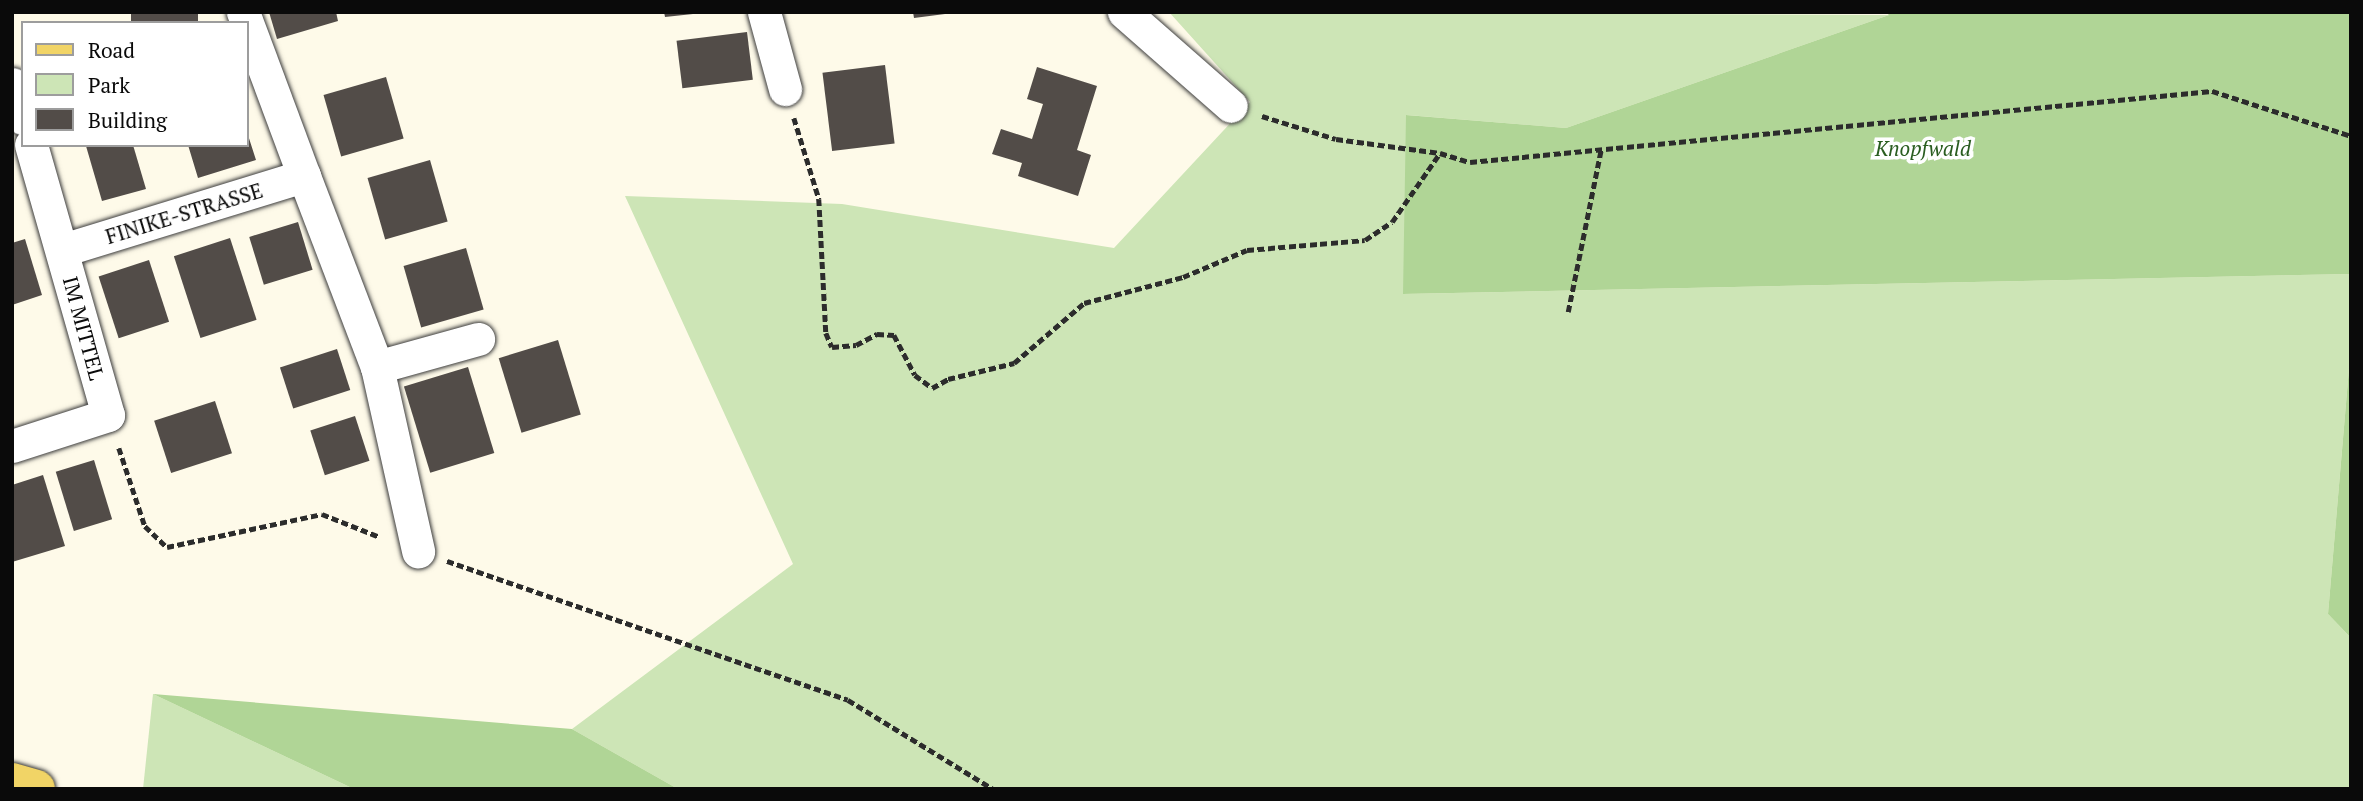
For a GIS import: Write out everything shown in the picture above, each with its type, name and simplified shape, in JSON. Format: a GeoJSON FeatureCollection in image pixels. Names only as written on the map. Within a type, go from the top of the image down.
{"type":"FeatureCollection","features":[{"type":"Feature","properties":{"kind":"main road"},"geometry":{"type":"LineString","coordinates":[[12,782],[36,789]]}},
{"type":"Feature","properties":{"kind":"street"},"geometry":{"type":"LineString","coordinates":[[764,12],[785,89]]}},
{"type":"Feature","properties":{"kind":"street"},"geometry":{"type":"LineString","coordinates":[[1124,12],[1231,106]]}},
{"type":"Feature","properties":{"kind":"street"},"geometry":{"type":"LineString","coordinates":[[248,25],[377,367],[418,551]]}},
{"type":"Feature","properties":{"kind":"street"},"geometry":{"type":"LineString","coordinates":[[12,84],[21,112]]}},
{"type":"Feature","properties":{"kind":"street","name":"IM MITTEL"},"geometry":{"type":"LineString","coordinates":[[32,147],[108,415]]}},
{"type":"Feature","properties":{"kind":"street","name":"FINIKE-STRASSE"},"geometry":{"type":"LineString","coordinates":[[63,250],[304,176]]}},
{"type":"Feature","properties":{"kind":"street"},"geometry":{"type":"LineString","coordinates":[[377,367],[478,339]]}},
{"type":"Feature","properties":{"kind":"street"},"geometry":{"type":"LineString","coordinates":[[12,446],[108,415]]}},
{"type":"Feature","properties":{"kind":"path"},"geometry":{"type":"LineString","coordinates":[[785,89],[819,199],[826,333],[832,347],[856,345],[877,334],[894,335],[915,375],[932,388],[948,379],[1014,363],[1084,303],[1183,277],[1247,250],[1364,240],[1392,222],[1440,153]]}},
{"type":"Feature","properties":{"kind":"path"},"geometry":{"type":"LineString","coordinates":[[1231,106],[1336,139],[1440,153],[1470,162],[2212,91],[2351,136]]}},
{"type":"Feature","properties":{"kind":"path"},"geometry":{"type":"LineString","coordinates":[[1568,312],[1601,149]]}},
{"type":"Feature","properties":{"kind":"path"},"geometry":{"type":"LineString","coordinates":[[108,415],[145,526],[167,547],[322,514],[418,551],[848,700],[993,789]]}},
{"type":"Feature","properties":{"kind":"green space"},"geometry":{"type":"Polygon","coordinates":[[[1169,12],[1889,15],[1566,128],[1407,115],[1404,294],[2351,274],[2351,345],[2328,614],[2351,638],[2351,789],[678,789],[572,729],[793,564],[625,196],[842,204],[1114,248],[1250,102],[1169,12]]]}},
{"type":"Feature","properties":{"kind":"green space","name":"Knopfwald"},"geometry":{"type":"Polygon","coordinates":[[[1885,12],[2351,12],[2351,274],[1403,294],[1406,115],[1566,128],[1889,15],[1885,12]]]}},
{"type":"Feature","properties":{"kind":"green space"},"geometry":{"type":"Polygon","coordinates":[[[2351,345],[2351,638],[2328,614],[2351,345]]]}},
{"type":"Feature","properties":{"kind":"green space"},"geometry":{"type":"Polygon","coordinates":[[[153,694],[354,789],[143,789],[153,694]]]}},
{"type":"Feature","properties":{"kind":"green space"},"geometry":{"type":"Polygon","coordinates":[[[153,694],[572,729],[678,789],[354,789],[153,694]]]}},
{"type":"Feature","properties":{"kind":"building"},"geometry":{"type":"Polygon","coordinates":[[[131,12],[198,12],[198,21],[131,21],[131,12]]]}},
{"type":"Feature","properties":{"kind":"building"},"geometry":{"type":"Polygon","coordinates":[[[269,12],[336,12],[338,21],[277,39],[269,12]]]}},
{"type":"Feature","properties":{"kind":"building"},"geometry":{"type":"Polygon","coordinates":[[[664,12],[693,12],[693,14],[665,17],[664,12]]]}},
{"type":"Feature","properties":{"kind":"building"},"geometry":{"type":"Polygon","coordinates":[[[913,12],[945,12],[945,14],[914,18],[913,12]]]}},
{"type":"Feature","properties":{"kind":"building"},"geometry":{"type":"Polygon","coordinates":[[[747,32],[753,80],[682,88],[677,41],[747,32]]]}},
{"type":"Feature","properties":{"kind":"building"},"geometry":{"type":"Polygon","coordinates":[[[885,65],[895,143],[832,151],[822,73],[885,65]]]}},
{"type":"Feature","properties":{"kind":"building"},"geometry":{"type":"Polygon","coordinates":[[[1037,67],[1097,86],[1077,150],[1091,155],[1078,196],[1018,176],[1022,163],[992,154],[1001,129],[1032,139],[1043,104],[1027,99],[1037,67]]]}},
{"type":"Feature","properties":{"kind":"building"},"geometry":{"type":"Polygon","coordinates":[[[386,77],[404,139],[341,156],[324,95],[386,77]]]}},
{"type":"Feature","properties":{"kind":"building"},"geometry":{"type":"Polygon","coordinates":[[[248,135],[256,160],[198,178],[189,147],[248,147],[248,135]]]}},
{"type":"Feature","properties":{"kind":"building"},"geometry":{"type":"Polygon","coordinates":[[[86,147],[134,147],[146,189],[102,201],[86,147]]]}},
{"type":"Feature","properties":{"kind":"building"},"geometry":{"type":"Polygon","coordinates":[[[430,160],[448,222],[385,239],[368,178],[430,160]]]}},
{"type":"Feature","properties":{"kind":"building"},"geometry":{"type":"Polygon","coordinates":[[[298,222],[313,270],[264,285],[249,237],[298,222]]]}},
{"type":"Feature","properties":{"kind":"building"},"geometry":{"type":"Polygon","coordinates":[[[230,238],[257,320],[200,338],[174,256],[230,238]]]}},
{"type":"Feature","properties":{"kind":"building"},"geometry":{"type":"Polygon","coordinates":[[[25,239],[42,295],[12,305],[12,243],[25,239]]]}},
{"type":"Feature","properties":{"kind":"building"},"geometry":{"type":"Polygon","coordinates":[[[466,248],[484,310],[421,327],[404,266],[466,248]]]}},
{"type":"Feature","properties":{"kind":"building"},"geometry":{"type":"Polygon","coordinates":[[[149,260],[169,322],[119,338],[99,276],[149,260]]]}},
{"type":"Feature","properties":{"kind":"building"},"geometry":{"type":"Polygon","coordinates":[[[558,340],[581,415],[522,433],[499,358],[558,340]]]}},
{"type":"Feature","properties":{"kind":"building"},"geometry":{"type":"Polygon","coordinates":[[[337,349],[350,390],[293,408],[280,368],[337,349]]]}},
{"type":"Feature","properties":{"kind":"building"},"geometry":{"type":"Polygon","coordinates":[[[468,367],[494,453],[430,473],[404,387],[468,367]]]}},
{"type":"Feature","properties":{"kind":"building"},"geometry":{"type":"Polygon","coordinates":[[[215,401],[232,453],[171,473],[154,421],[215,401]]]}},
{"type":"Feature","properties":{"kind":"building"},"geometry":{"type":"Polygon","coordinates":[[[355,416],[370,461],[325,475],[310,431],[355,416]]]}},
{"type":"Feature","properties":{"kind":"building"},"geometry":{"type":"Polygon","coordinates":[[[94,460],[112,519],[74,531],[56,472],[94,460]]]}},
{"type":"Feature","properties":{"kind":"building"},"geometry":{"type":"Polygon","coordinates":[[[43,475],[65,546],[12,562],[12,485],[43,475]]]}}]}
